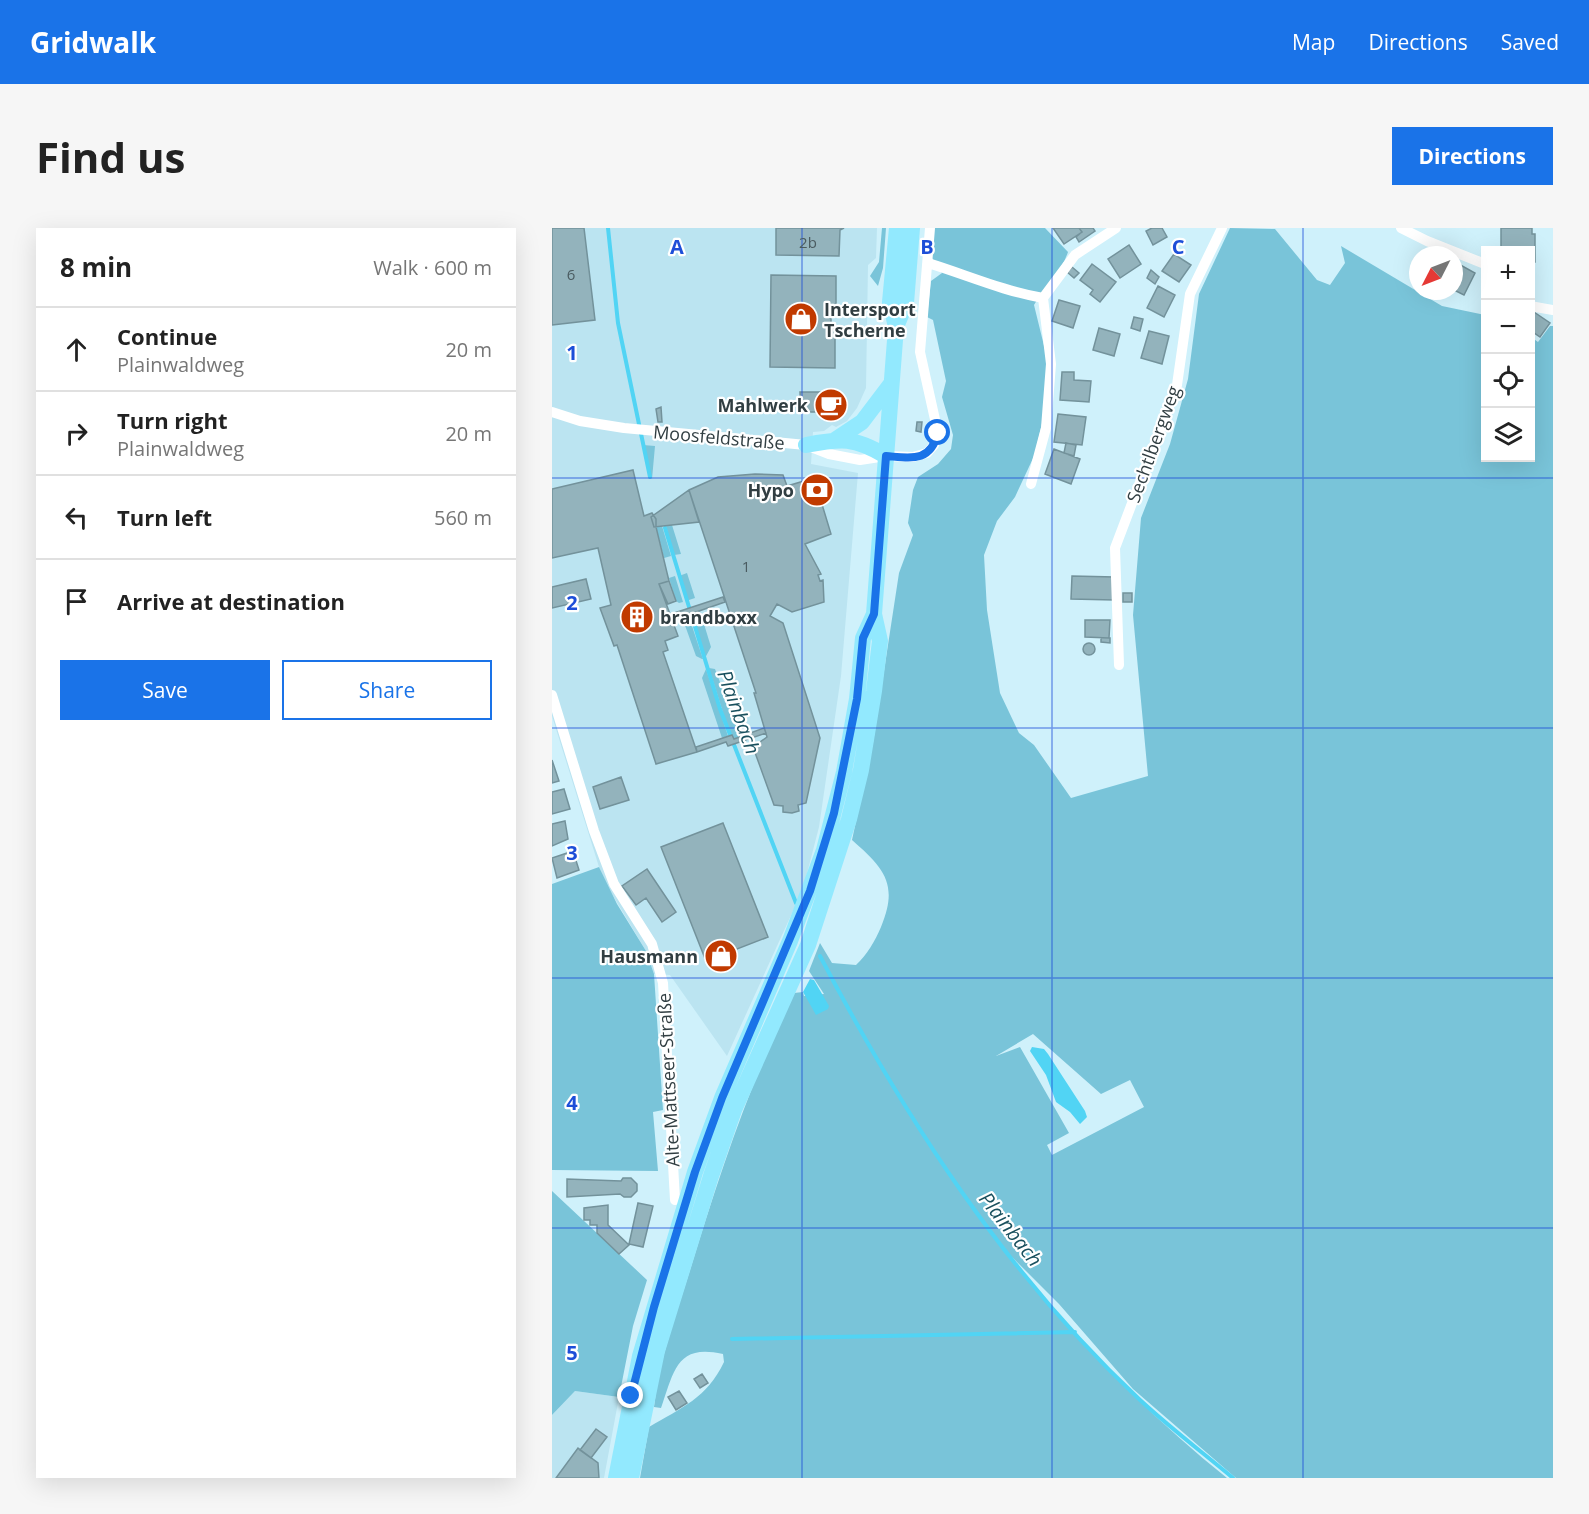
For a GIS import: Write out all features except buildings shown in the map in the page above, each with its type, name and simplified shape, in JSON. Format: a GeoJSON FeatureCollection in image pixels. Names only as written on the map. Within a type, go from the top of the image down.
{"type":"FeatureCollection","features":[{"type":"Feature","properties":{"kind":"main road"},"geometry":{"type":"LineString","coordinates":[[896,327],[890,302],[897,228]]}},
{"type":"Feature","properties":{"kind":"main road"},"geometry":{"type":"LineString","coordinates":[[631,1478],[657,1351],[711,1176],[734,1110],[808,945],[849,819],[861,770],[880,641],[874,614],[891,384],[896,327],[906,303],[912,228]]}},
{"type":"Feature","properties":{"kind":"main road"},"geometry":{"type":"LineString","coordinates":[[835,440],[862,422],[891,384]]}},
{"type":"Feature","properties":{"kind":"main road"},"geometry":{"type":"LineString","coordinates":[[806,445],[835,440],[863,442],[886,456]]}},
{"type":"Feature","properties":{"kind":"main road"},"geometry":{"type":"LineString","coordinates":[[616,1478],[640,1356],[695,1172],[722,1098],[790,941],[824,850],[844,772],[857,699],[863,638],[874,614]]}},
{"type":"Feature","properties":{"kind":"street"},"geometry":{"type":"LineString","coordinates":[[930,228],[928,263],[1007,291],[1043,297]]}},
{"type":"Feature","properties":{"kind":"street"},"geometry":{"type":"LineString","coordinates":[[1030,484],[1046,428],[1051,364],[1043,297],[1075,255],[1116,228]]}},
{"type":"Feature","properties":{"kind":"street","name":"Sechtlbergweg"},"geometry":{"type":"LineString","coordinates":[[1119,665],[1115,548],[1177,385],[1182,335],[1190,294],[1222,228]]}},
{"type":"Feature","properties":{"kind":"street"},"geometry":{"type":"LineString","coordinates":[[1401,228],[1427,242],[1481,262]]}},
{"type":"Feature","properties":{"kind":"street","name":"Moosfeldstraße"},"geometry":{"type":"LineString","coordinates":[[552,412],[580,422],[624,428],[806,445],[829,454],[860,459],[920,456],[934,445],[938,433],[920,352],[928,263]]}},
{"type":"Feature","properties":{"kind":"street"},"geometry":{"type":"LineString","coordinates":[[1535,307],[1553,310]]}},
{"type":"Feature","properties":{"kind":"street","name":"Alte-Mattseer-Straße"},"geometry":{"type":"LineString","coordinates":[[552,695],[594,831],[614,884],[645,931],[657,958],[663,983],[675,1200]]}},
{"type":"Feature","properties":{"kind":"shaded area"},"geometry":{"type":"Polygon","coordinates":[[[552,228],[877,228],[876,258],[868,265],[866,388],[857,408],[847,421],[836,427],[832,425],[824,431],[813,432],[811,464],[858,473],[841,676],[819,827],[803,889],[727,1056],[670,975],[654,974],[646,951],[609,889],[599,867],[552,716],[552,228]]]}},
{"type":"Feature","properties":{"kind":"shaded area"},"geometry":{"type":"Polygon","coordinates":[[[882,228],[886,228],[883,268],[878,286],[870,276],[879,262],[882,228]]]}},
{"type":"Feature","properties":{"kind":"shaded area"},"geometry":{"type":"Polygon","coordinates":[[[931,228],[1045,228],[1068,252],[1034,305],[1047,358],[1045,410],[1035,454],[1015,497],[997,521],[984,555],[987,610],[1000,693],[1019,733],[1034,745],[1071,798],[1148,776],[1133,615],[1141,518],[1170,444],[1188,379],[1199,294],[1230,228],[1275,229],[1317,280],[1330,285],[1345,263],[1341,246],[1409,286],[1409,300],[1432,300],[1442,306],[1481,314],[1481,462],[1535,462],[1535,340],[1538,342],[1550,326],[1553,326],[1553,1478],[1236,1478],[1133,1389],[1059,1304],[1004,1249],[1019,1270],[1111,1372],[1156,1416],[1227,1478],[640,1478],[649,1427],[692,1401],[710,1385],[724,1362],[723,1354],[707,1352],[695,1353],[686,1357],[674,1372],[661,1408],[654,1407],[656,1389],[674,1321],[724,1165],[763,1061],[794,993],[803,992],[804,996],[824,994],[809,971],[820,943],[832,963],[856,965],[873,943],[886,912],[889,899],[885,878],[873,859],[852,840],[873,743],[899,573],[913,535],[908,523],[913,490],[918,477],[938,464],[951,449],[953,435],[942,397],[946,381],[933,320],[927,317],[931,281],[942,273],[930,255],[931,228]],[[1033,1034],[996,1056],[1020,1047],[1069,1133],[1047,1145],[1052,1155],[1144,1107],[1130,1080],[1101,1094],[1033,1034]]]}},
{"type":"Feature","properties":{"kind":"shaded area"},"geometry":{"type":"Polygon","coordinates":[[[643,445],[655,446],[652,479],[643,445]]]}},
{"type":"Feature","properties":{"kind":"shaded area"},"geometry":{"type":"Polygon","coordinates":[[[672,525],[681,554],[674,555],[666,526],[672,525]]]}},
{"type":"Feature","properties":{"kind":"shaded area"},"geometry":{"type":"Polygon","coordinates":[[[662,526],[671,556],[664,558],[656,527],[662,526]]]}},
{"type":"Feature","properties":{"kind":"shaded area"},"geometry":{"type":"Polygon","coordinates":[[[687,573],[695,598],[686,601],[679,576],[687,573]]]}},
{"type":"Feature","properties":{"kind":"shaded area"},"geometry":{"type":"Polygon","coordinates":[[[675,576],[683,602],[679,603],[676,601],[669,578],[675,576]]]}},
{"type":"Feature","properties":{"kind":"shaded area"},"geometry":{"type":"Polygon","coordinates":[[[700,611],[711,647],[705,658],[692,613],[700,611]]]}},
{"type":"Feature","properties":{"kind":"shaded area"},"geometry":{"type":"Polygon","coordinates":[[[688,614],[703,659],[696,656],[682,617],[688,614]]]}},
{"type":"Feature","properties":{"kind":"shaded area"},"geometry":{"type":"Polygon","coordinates":[[[709,668],[715,669],[739,732],[738,737],[734,739],[730,735],[709,668]]]}},
{"type":"Feature","properties":{"kind":"shaded area"},"geometry":{"type":"Polygon","coordinates":[[[706,669],[728,736],[722,738],[702,678],[706,669]]]}},
{"type":"Feature","properties":{"kind":"shaded area"},"geometry":{"type":"Polygon","coordinates":[[[599,867],[617,904],[646,951],[654,974],[663,1110],[653,1112],[658,1171],[552,1170],[552,884],[599,867]]]}},
{"type":"Feature","properties":{"kind":"shaded area"},"geometry":{"type":"Polygon","coordinates":[[[810,979],[814,980],[829,1006],[828,1009],[816,1015],[803,992],[810,979]]]}},
{"type":"Feature","properties":{"kind":"shaded area"},"geometry":{"type":"Polygon","coordinates":[[[1032,1047],[1044,1049],[1085,1111],[1087,1117],[1080,1124],[1070,1112],[1056,1102],[1046,1075],[1030,1051],[1032,1047]]]}},
{"type":"Feature","properties":{"kind":"shaded area"},"geometry":{"type":"Polygon","coordinates":[[[552,1191],[647,1280],[633,1326],[619,1397],[575,1391],[552,1415],[552,1191]]]}},
{"type":"Feature","properties":{"kind":"shaded area"},"geometry":{"type":"Polygon","coordinates":[[[575,1391],[619,1397],[604,1478],[552,1478],[552,1415],[575,1391]]]}},
{"type":"Feature","properties":{"kind":"waterway","name":"Plainbach"},"geometry":{"type":"LineString","coordinates":[[608,228],[618,323],[650,477]]}},
{"type":"Feature","properties":{"kind":"waterway","name":"Plainbach"},"geometry":{"type":"LineString","coordinates":[[665,528],[720,709],[796,903]]}},
{"type":"Feature","properties":{"kind":"waterway","name":"Plainbach"},"geometry":{"type":"LineString","coordinates":[[820,956],[887,1076],[923,1134],[961,1191],[1002,1246],[1090,1350],[1150,1409],[1233,1478]]}},
{"type":"Feature","properties":{"kind":"waterway"},"geometry":{"type":"LineString","coordinates":[[732,1339],[1075,1332]]}},
{"type":"Feature","properties":{"kind":"place","name":"Intersport Tscherne"},"geometry":{"type":"Point","coordinates":[801,319]}},
{"type":"Feature","properties":{"kind":"place","name":"Mahlwerk"},"geometry":{"type":"Point","coordinates":[831,405]}},
{"type":"Feature","properties":{"kind":"place","name":"Hypo"},"geometry":{"type":"Point","coordinates":[817,490]}},
{"type":"Feature","properties":{"kind":"place","name":"brandboxx"},"geometry":{"type":"Point","coordinates":[637,617]}},
{"type":"Feature","properties":{"kind":"place","name":"Hausmann"},"geometry":{"type":"Point","coordinates":[721,956]}},
{"type":"Feature","properties":{"kind":"route"},"geometry":{"type":"LineString","coordinates":[[631,1396],[654,1307],[695,1172],[722,1098],[790,941],[824,850],[844,772],[857,699],[863,638],[874,614],[886,456],[913,458],[927,453],[934,445],[938,433]]}}]}
